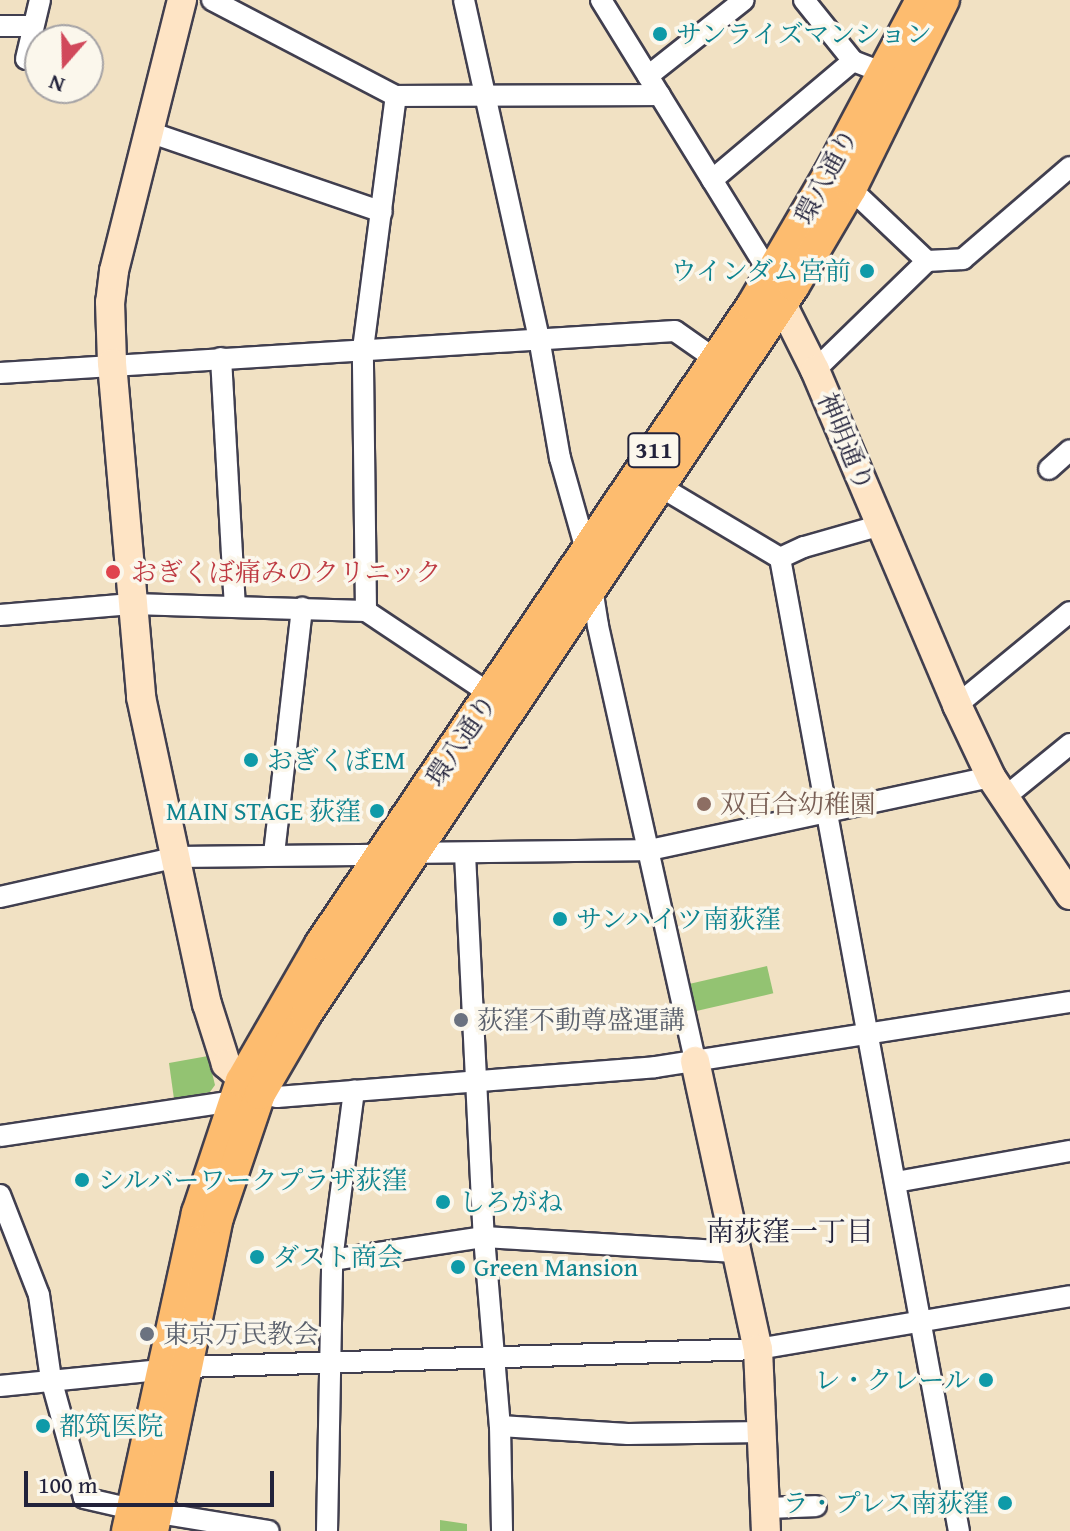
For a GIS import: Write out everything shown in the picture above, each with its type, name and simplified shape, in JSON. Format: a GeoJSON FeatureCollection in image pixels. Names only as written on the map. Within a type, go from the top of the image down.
{"type":"FeatureCollection","features":[{"type":"Feature","properties":{"kind":"main road"},"geometry":{"type":"LineString","coordinates":[[902,0],[885,32],[892,70],[946,31],[963,0]]}},
{"type":"Feature","properties":{"kind":"main road","name":"環八通り"},"geometry":{"type":"LineString","coordinates":[[153,1531],[139,1513],[174,1368],[218,1218],[245,1092],[320,944],[492,695],[715,359],[776,291],[851,189],[892,70],[921,0]]}},
{"type":"Feature","properties":{"kind":"main road","name":"環八通り"},"geometry":{"type":"LineString","coordinates":[[245,1092],[300,1025],[661,487],[776,291],[828,175],[892,70],[944,0]]}},
{"type":"Feature","properties":{"kind":"street"},"geometry":{"type":"LineString","coordinates":[[33,24],[40,0]]}},
{"type":"Feature","properties":{"kind":"street"},"geometry":{"type":"LineString","coordinates":[[182,0],[114,271],[110,302],[112,363],[141,697],[207,1004],[226,1064],[245,1092]]}},
{"type":"Feature","properties":{"kind":"street"},"geometry":{"type":"LineString","coordinates":[[212,0],[396,96],[660,95]]}},
{"type":"Feature","properties":{"kind":"street"},"geometry":{"type":"LineString","coordinates":[[464,0],[539,338],[560,458],[586,550],[598,626],[758,1349],[765,1520],[816,1506]]}},
{"type":"Feature","properties":{"kind":"street","name":"神明通り"},"geometry":{"type":"LineString","coordinates":[[601,0],[776,291],[815,370],[957,705],[998,787],[1070,895]]}},
{"type":"Feature","properties":{"kind":"street"},"geometry":{"type":"LineString","coordinates":[[648,76],[744,0]]}},
{"type":"Feature","properties":{"kind":"street"},"geometry":{"type":"LineString","coordinates":[[804,0],[853,61],[892,70]]}},
{"type":"Feature","properties":{"kind":"street"},"geometry":{"type":"LineString","coordinates":[[0,26],[24,26]]}},
{"type":"Feature","properties":{"kind":"street"},"geometry":{"type":"LineString","coordinates":[[712,180],[853,61]]}},
{"type":"Feature","properties":{"kind":"street"},"geometry":{"type":"LineString","coordinates":[[366,611],[363,349],[396,96]]}},
{"type":"Feature","properties":{"kind":"street"},"geometry":{"type":"LineString","coordinates":[[149,132],[382,212]]}},
{"type":"Feature","properties":{"kind":"street"},"geometry":{"type":"LineString","coordinates":[[815,370],[927,261],[963,259],[1070,167]]}},
{"type":"Feature","properties":{"kind":"street"},"geometry":{"type":"LineString","coordinates":[[851,189],[927,261]]}},
{"type":"Feature","properties":{"kind":"street"},"geometry":{"type":"LineString","coordinates":[[0,373],[112,363],[675,331],[715,359]]}},
{"type":"Feature","properties":{"kind":"street"},"geometry":{"type":"LineString","coordinates":[[221,358],[235,607]]}},
{"type":"Feature","properties":{"kind":"street"},"geometry":{"type":"LineString","coordinates":[[1049,469],[1070,450]]}},
{"type":"Feature","properties":{"kind":"street"},"geometry":{"type":"LineString","coordinates":[[661,487],[780,558],[959,1531]]}},
{"type":"Feature","properties":{"kind":"street"},"geometry":{"type":"LineString","coordinates":[[780,558],[881,525]]}},
{"type":"Feature","properties":{"kind":"street"},"geometry":{"type":"LineString","coordinates":[[0,615],[132,604],[366,611],[492,695]]}},
{"type":"Feature","properties":{"kind":"street"},"geometry":{"type":"LineString","coordinates":[[274,854],[302,608]]}},
{"type":"Feature","properties":{"kind":"street"},"geometry":{"type":"LineString","coordinates":[[957,705],[1070,612]]}},
{"type":"Feature","properties":{"kind":"street"},"geometry":{"type":"LineString","coordinates":[[414,853],[650,850],[826,812],[998,787],[1070,744]]}},
{"type":"Feature","properties":{"kind":"street"},"geometry":{"type":"LineString","coordinates":[[465,854],[484,1237],[500,1426],[502,1531]]}},
{"type":"Feature","properties":{"kind":"street"},"geometry":{"type":"LineString","coordinates":[[0,897],[177,857],[381,855]]}},
{"type":"Feature","properties":{"kind":"street"},"geometry":{"type":"LineString","coordinates":[[0,1136],[245,1092],[277,1097],[695,1061],[1070,1002]]}},
{"type":"Feature","properties":{"kind":"street"},"geometry":{"type":"LineString","coordinates":[[327,1531],[332,1260],[354,1090]]}},
{"type":"Feature","properties":{"kind":"street"},"geometry":{"type":"LineString","coordinates":[[896,1182],[1070,1151]]}},
{"type":"Feature","properties":{"kind":"street"},"geometry":{"type":"LineString","coordinates":[[0,1195],[39,1295],[51,1379],[84,1498],[139,1513],[171,1515],[269,1531]]}},
{"type":"Feature","properties":{"kind":"street"},"geometry":{"type":"LineString","coordinates":[[332,1260],[484,1237],[736,1252]]}},
{"type":"Feature","properties":{"kind":"street"},"geometry":{"type":"LineString","coordinates":[[0,1386],[174,1368],[758,1349],[1070,1296]]}},
{"type":"Feature","properties":{"kind":"street"},"geometry":{"type":"LineString","coordinates":[[500,1426],[628,1434],[763,1432]]}},
{"type":"Feature","properties":{"kind":"green space"},"geometry":{"type":"Polygon","coordinates":[[[767,966],[773,993],[695,1011],[689,984],[767,966]]]}},
{"type":"Feature","properties":{"kind":"green space"},"geometry":{"type":"Polygon","coordinates":[[[208,1056],[215,1085],[210,1092],[174,1099],[169,1063],[208,1056]]]}},
{"type":"Feature","properties":{"kind":"green space"},"geometry":{"type":"Polygon","coordinates":[[[440,1520],[467,1524],[467,1531],[440,1531],[440,1520]]]}},
{"type":"Feature","properties":{"kind":"place","name":"サンライズマンション"},"geometry":{"type":"Point","coordinates":[660,34]}},
{"type":"Feature","properties":{"kind":"place","name":"ウインダム宮前"},"geometry":{"type":"Point","coordinates":[867,271]}},
{"type":"Feature","properties":{"kind":"place","name":"おぎくぼ痛みのクリニック"},"geometry":{"type":"Point","coordinates":[113,572]}},
{"type":"Feature","properties":{"kind":"place","name":"おぎくぼEM"},"geometry":{"type":"Point","coordinates":[251,760]}},
{"type":"Feature","properties":{"kind":"place","name":"双百合幼稚園"},"geometry":{"type":"Point","coordinates":[704,804]}},
{"type":"Feature","properties":{"kind":"place","name":"MAIN STAGE 荻窪"},"geometry":{"type":"Point","coordinates":[377,811]}},
{"type":"Feature","properties":{"kind":"place","name":"サンハイツ南荻窪"},"geometry":{"type":"Point","coordinates":[560,919]}},
{"type":"Feature","properties":{"kind":"place","name":"荻窪不動尊盛運講"},"geometry":{"type":"Point","coordinates":[461,1020]}},
{"type":"Feature","properties":{"kind":"place","name":"シルバーワークプラザ荻窪"},"geometry":{"type":"Point","coordinates":[82,1180]}},
{"type":"Feature","properties":{"kind":"place","name":"しろがね"},"geometry":{"type":"Point","coordinates":[443,1202]}},
{"type":"Feature","properties":{"kind":"place","name":"ダスト商会"},"geometry":{"type":"Point","coordinates":[257,1257]}},
{"type":"Feature","properties":{"kind":"place","name":"Green Mansion"},"geometry":{"type":"Point","coordinates":[458,1267]}},
{"type":"Feature","properties":{"kind":"place","name":"東京万民教会"},"geometry":{"type":"Point","coordinates":[147,1334]}},
{"type":"Feature","properties":{"kind":"place","name":"レ・クレール"},"geometry":{"type":"Point","coordinates":[986,1380]}},
{"type":"Feature","properties":{"kind":"place","name":"都筑医院"},"geometry":{"type":"Point","coordinates":[43,1426]}},
{"type":"Feature","properties":{"kind":"place","name":"ラ・プレス南荻窪"},"geometry":{"type":"Point","coordinates":[1005,1503]}},
{"type":"Feature","properties":{"kind":"district","name":"南荻窪一丁目"},"geometry":{"type":"Point","coordinates":[790,1231]}}]}
